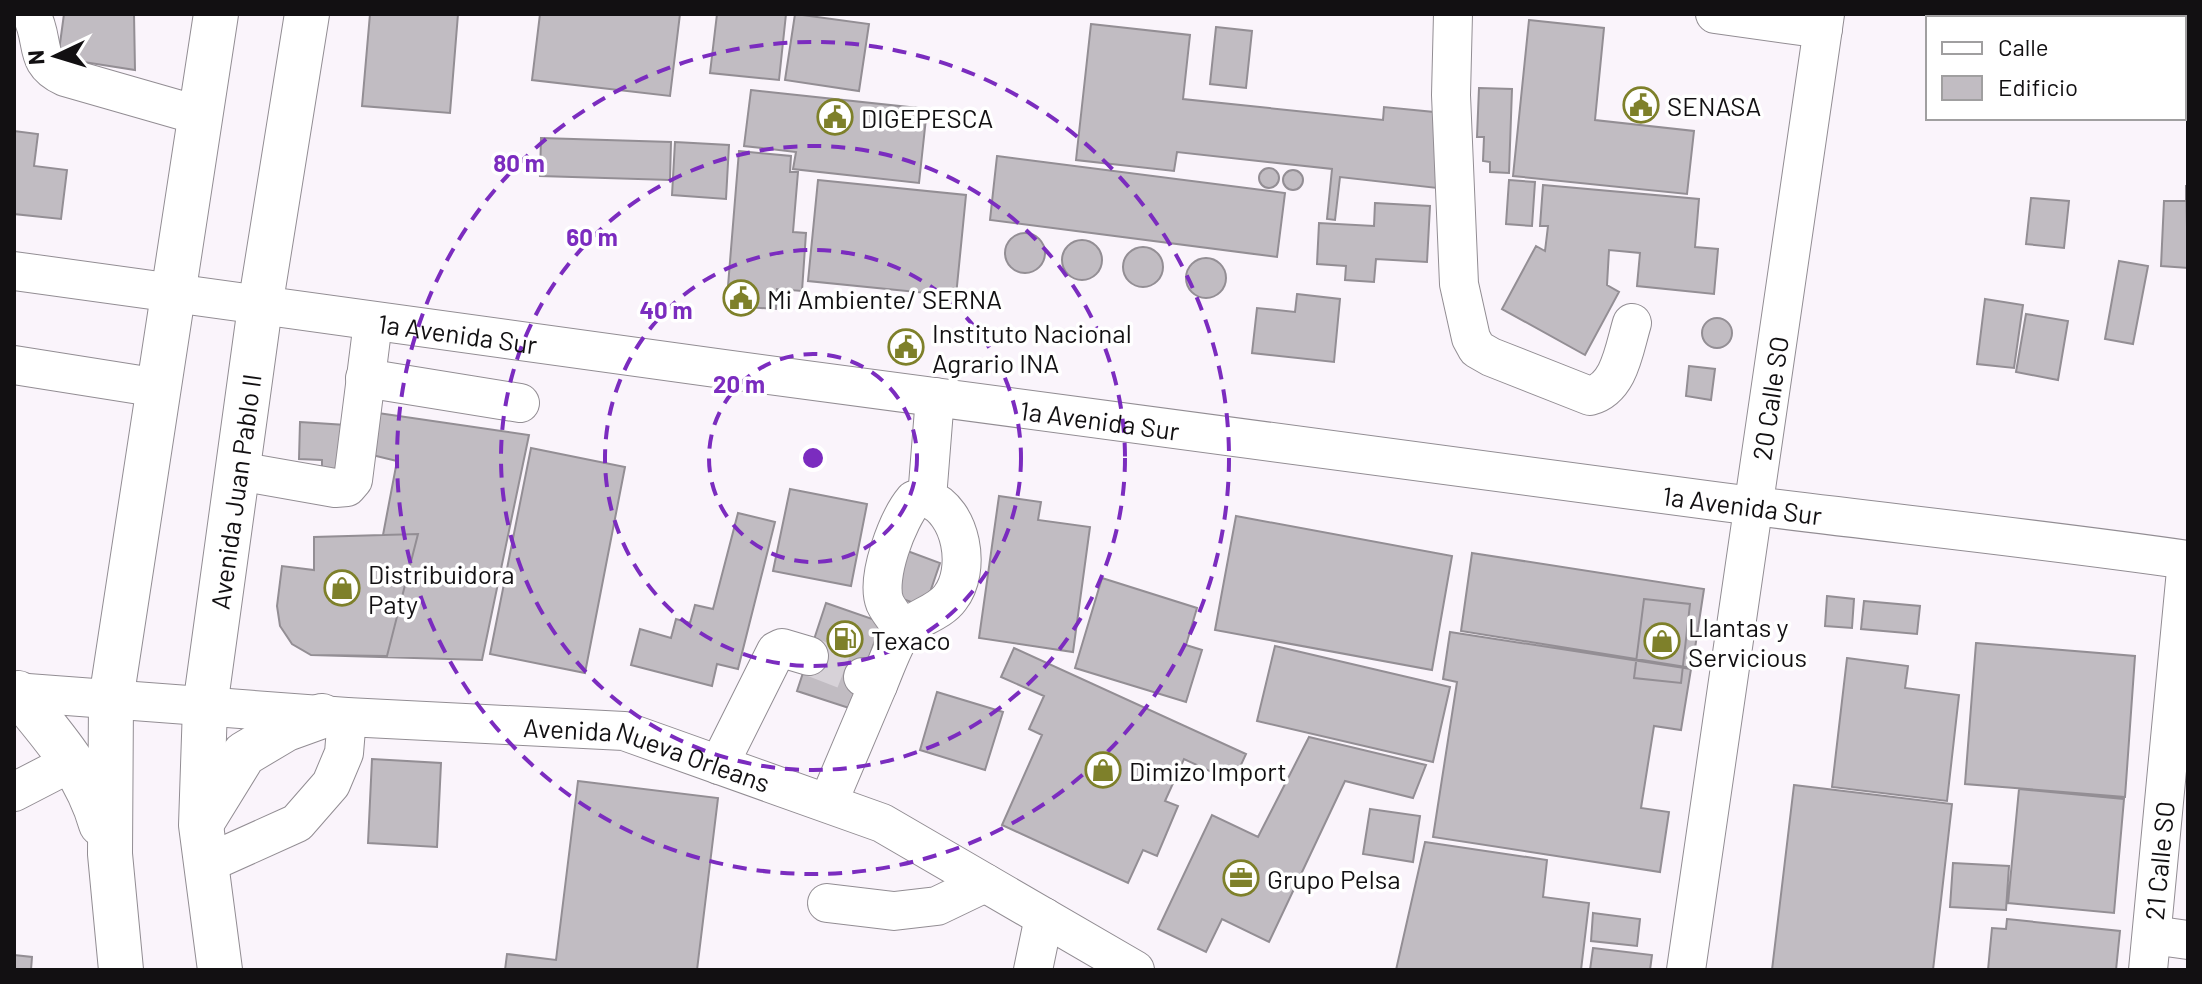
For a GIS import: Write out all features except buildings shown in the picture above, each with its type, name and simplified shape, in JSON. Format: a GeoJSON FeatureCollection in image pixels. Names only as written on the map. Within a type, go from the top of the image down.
{"type":"FeatureCollection","features":[{"type":"Feature","properties":{"kind":"highway"},"geometry":{"type":"LineString","coordinates":[[121,970],[110,854],[111,700],[216,14]]}},
{"type":"Feature","properties":{"kind":"highway","name":"Avenida Juan Pablo II"},"geometry":{"type":"LineString","coordinates":[[220,970],[203,844],[205,707],[260,307],[307,14]]}},
{"type":"Feature","properties":{"kind":"highway"},"geometry":{"type":"LineString","coordinates":[[16,693],[74,761],[96,805],[110,854]]}},
{"type":"Feature","properties":{"kind":"highway"},"geometry":{"type":"LineString","coordinates":[[203,844],[225,780],[244,754],[286,729],[335,716]]}},
{"type":"Feature","properties":{"kind":"street"},"geometry":{"type":"LineString","coordinates":[[31,14],[39,30],[42,56],[48,69],[65,77],[201,116]]}},
{"type":"Feature","properties":{"kind":"street"},"geometry":{"type":"LineString","coordinates":[[1453,14],[1451,95],[1459,284],[1471,338],[1477,349],[1590,396],[1609,386],[1621,362],[1632,323]]}},
{"type":"Feature","properties":{"kind":"street"},"geometry":{"type":"LineString","coordinates":[[1715,14],[1824,21]]}},
{"type":"Feature","properties":{"kind":"street","name":"20 Calle SO"},"geometry":{"type":"LineString","coordinates":[[1686,970],[1824,21]]}},
{"type":"Feature","properties":{"kind":"street","name":"1a Avenida Sur"},"geometry":{"type":"LineString","coordinates":[[14,271],[260,307],[1753,506],[2188,560]]}},
{"type":"Feature","properties":{"kind":"street"},"geometry":{"type":"LineString","coordinates":[[238,471],[335,488],[347,487],[353,480],[373,322]]}},
{"type":"Feature","properties":{"kind":"street"},"geometry":{"type":"LineString","coordinates":[[14,365],[159,388]]}},
{"type":"Feature","properties":{"kind":"street"},"geometry":{"type":"LineString","coordinates":[[365,378],[520,403]]}},
{"type":"Feature","properties":{"kind":"street"},"geometry":{"type":"LineString","coordinates":[[927,498],[935,397]]}},
{"type":"Feature","properties":{"kind":"street"},"geometry":{"type":"LineString","coordinates":[[828,803],[870,681],[904,630],[949,601],[960,583],[961,547],[950,517],[944,507],[927,498],[914,500],[905,510],[888,555],[882,583],[885,603],[904,630]]}},
{"type":"Feature","properties":{"kind":"street","name":"21 Calle SO"},"geometry":{"type":"LineString","coordinates":[[2163,949],[2188,560]]}},
{"type":"Feature","properties":{"kind":"street"},"geometry":{"type":"LineString","coordinates":[[719,765],[776,651],[782,648],[809,656]]}},
{"type":"Feature","properties":{"kind":"street","name":"Avenida Nueva Orleans"},"geometry":{"type":"LineString","coordinates":[[16,693],[335,716],[624,731],[882,823],[1135,970]]}},
{"type":"Feature","properties":{"kind":"street"},"geometry":{"type":"LineString","coordinates":[[203,844],[297,823],[331,784],[344,753],[335,716]]}},
{"type":"Feature","properties":{"kind":"street"},"geometry":{"type":"LineString","coordinates":[[14,792],[74,761]]}},
{"type":"Feature","properties":{"kind":"street"},"geometry":{"type":"LineString","coordinates":[[827,903],[894,911],[937,906],[985,883]]}},
{"type":"Feature","properties":{"kind":"street"},"geometry":{"type":"LineString","coordinates":[[1033,970],[1044,917]]}},
{"type":"Feature","properties":{"kind":"tunnel"},"geometry":{"type":"LineString","coordinates":[[809,656],[863,677]]}},
{"type":"Feature","properties":{"kind":"place","name":"SENASA"},"geometry":{"type":"Point","coordinates":[1641,105]}},
{"type":"Feature","properties":{"kind":"place","name":"DIGEPESCA"},"geometry":{"type":"Point","coordinates":[835,117]}},
{"type":"Feature","properties":{"kind":"place","name":"Mi Ambiente/ SERNA"},"geometry":{"type":"Point","coordinates":[741,298]}},
{"type":"Feature","properties":{"kind":"place","name":"Instituto Nacional Agrario INA"},"geometry":{"type":"Point","coordinates":[906,347]}},
{"type":"Feature","properties":{"kind":"place","name":"Distribuidora Paty"},"geometry":{"type":"Point","coordinates":[342,588]}},
{"type":"Feature","properties":{"kind":"place","name":"Texaco"},"geometry":{"type":"Point","coordinates":[845,639]}},
{"type":"Feature","properties":{"kind":"place","name":"Llantas y Servicious"},"geometry":{"type":"Point","coordinates":[1662,641]}},
{"type":"Feature","properties":{"kind":"place","name":"Dimizo Import"},"geometry":{"type":"Point","coordinates":[1103,770]}},
{"type":"Feature","properties":{"kind":"place","name":"Grupo Pelsa"},"geometry":{"type":"Point","coordinates":[1241,878]}}]}
